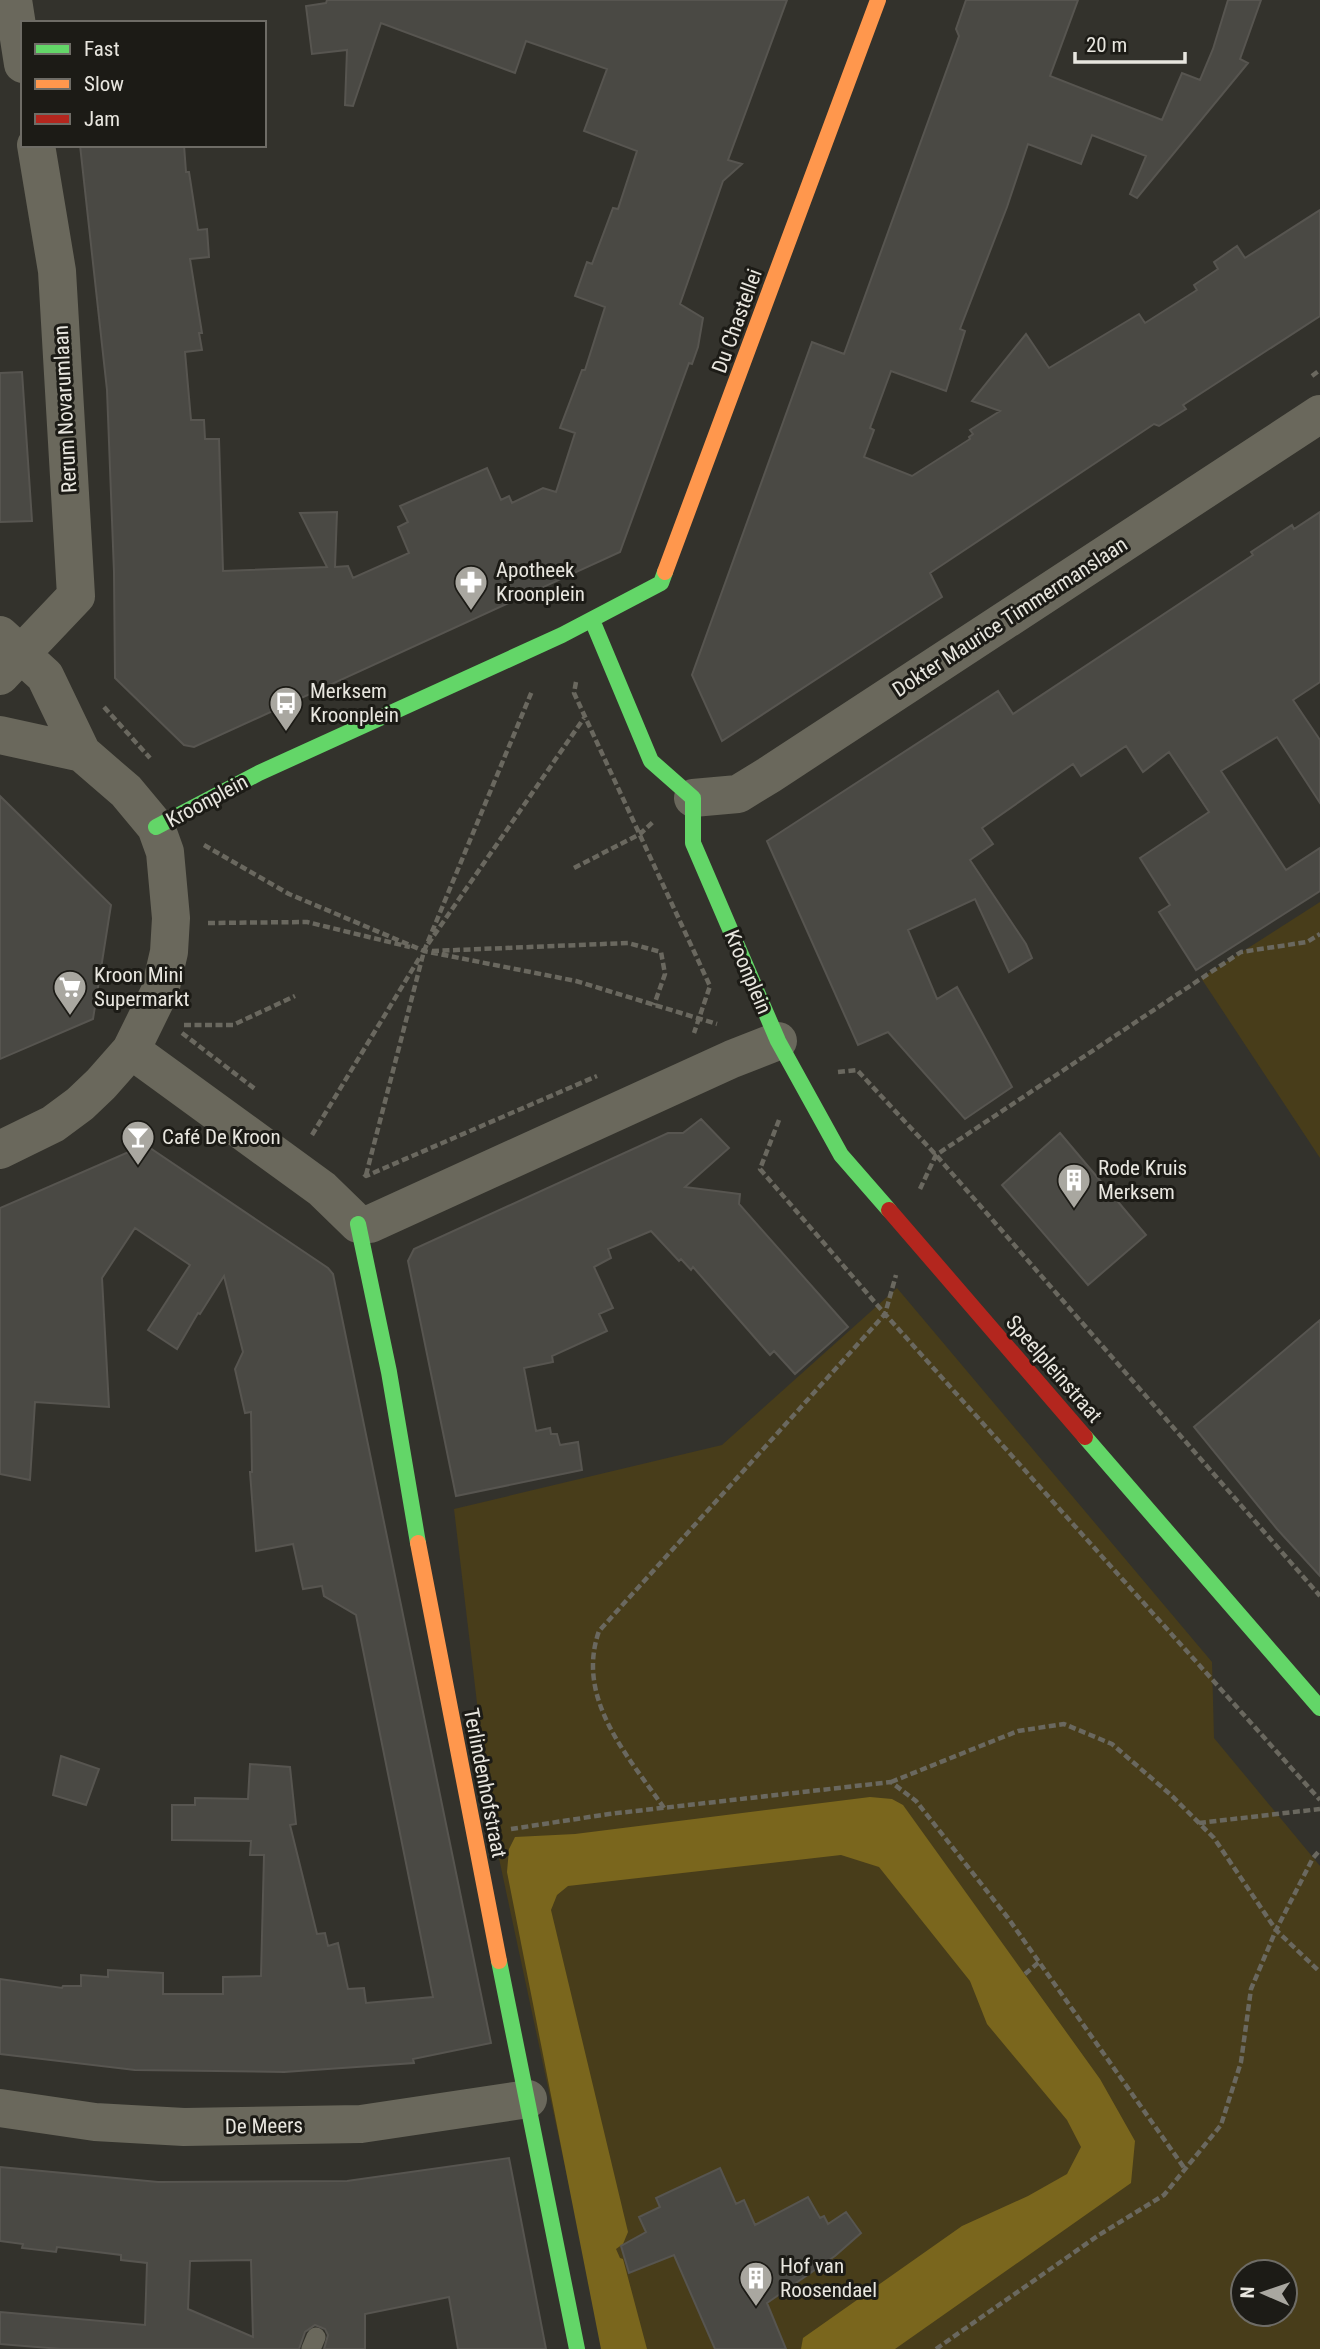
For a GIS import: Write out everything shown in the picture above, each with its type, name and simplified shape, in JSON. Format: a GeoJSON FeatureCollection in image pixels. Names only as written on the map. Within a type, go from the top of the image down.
{"type":"FeatureCollection","features":[{"type":"Feature","properties":{"kind":"street"},"geometry":{"type":"LineString","coordinates":[[13,0],[21,51]]}},
{"type":"Feature","properties":{"kind":"street","name":"Du Chastellei"},"geometry":{"type":"LineString","coordinates":[[592,620],[661,583],[878,0]]}},
{"type":"Feature","properties":{"kind":"street","name":"Rerum Novarumlaan"},"geometry":{"type":"LineString","coordinates":[[7,655],[76,596],[57,271],[36,147]]}},
{"type":"Feature","properties":{"kind":"street","name":"Dokter Maurice Timmermanslaan"},"geometry":{"type":"LineString","coordinates":[[678,806],[738,794],[1320,414]]}},
{"type":"Feature","properties":{"kind":"street"},"geometry":{"type":"LineString","coordinates":[[592,620],[651,761],[678,806]]}},
{"type":"Feature","properties":{"kind":"street","name":"Kroonplein"},"geometry":{"type":"LineString","coordinates":[[0,1150],[53,1124],[101,1084],[131,1050],[160,990],[169,952],[172,918],[164,852],[156,827],[259,773],[592,620]]}},
{"type":"Feature","properties":{"kind":"street"},"geometry":{"type":"LineString","coordinates":[[7,655],[45,676],[82,753],[126,791],[156,827]]}},
{"type":"Feature","properties":{"kind":"street"},"geometry":{"type":"LineString","coordinates":[[0,735],[82,753]]}},
{"type":"Feature","properties":{"kind":"street","name":"Kroonplein"},"geometry":{"type":"LineString","coordinates":[[358,1224],[370,1224],[778,1041],[678,806]]}},
{"type":"Feature","properties":{"kind":"street","name":"Speelpleinstraat"},"geometry":{"type":"LineString","coordinates":[[778,1041],[841,1154],[1320,1708]]}},
{"type":"Feature","properties":{"kind":"street"},"geometry":{"type":"LineString","coordinates":[[131,1050],[322,1189],[358,1224]]}},
{"type":"Feature","properties":{"kind":"street","name":"Terlindenhofstraat"},"geometry":{"type":"LineString","coordinates":[[358,1224],[376,1293],[417,1541],[473,1836],[577,2349]]}},
{"type":"Feature","properties":{"kind":"street","name":"De Meers"},"geometry":{"type":"LineString","coordinates":[[0,2108],[94,2122],[197,2127],[361,2124],[527,2099]]}},
{"type":"Feature","properties":{"kind":"path"},"geometry":{"type":"LineString","coordinates":[[358,1224],[366,1176],[424,951],[533,689],[538,646]]}},
{"type":"Feature","properties":{"kind":"path","name":"Kroonplein"},"geometry":{"type":"LineString","coordinates":[[578,673],[574,694],[710,986],[695,1033],[682,1038]]}},
{"type":"Feature","properties":{"kind":"path"},"geometry":{"type":"LineString","coordinates":[[95,697],[157,765]]}},
{"type":"Feature","properties":{"kind":"path"},"geometry":{"type":"LineString","coordinates":[[291,1167],[424,951],[585,717]]}},
{"type":"Feature","properties":{"kind":"path"},"geometry":{"type":"LineString","coordinates":[[574,868],[640,834],[678,806]]}},
{"type":"Feature","properties":{"kind":"path","name":"Kroonplein"},"geometry":{"type":"LineString","coordinates":[[200,843],[289,894],[424,951],[576,981],[778,1041]]}},
{"type":"Feature","properties":{"kind":"path"},"geometry":{"type":"LineString","coordinates":[[197,923],[307,922],[424,951],[628,943],[661,952],[665,974],[654,1005]]}},
{"type":"Feature","properties":{"kind":"path"},"geometry":{"type":"LineString","coordinates":[[908,1232],[919,1192],[936,1155],[1241,952],[1307,942],[1320,934]]}},
{"type":"Feature","properties":{"kind":"path"},"geometry":{"type":"LineString","coordinates":[[259,1092],[173,1026],[233,1025],[295,996]]}},
{"type":"Feature","properties":{"kind":"path"},"geometry":{"type":"LineString","coordinates":[[1320,1596],[936,1155],[857,1070],[796,1076],[760,1169],[1320,1800]]}},
{"type":"Feature","properties":{"kind":"path"},"geometry":{"type":"LineString","coordinates":[[366,1176],[607,1071]]}},
{"type":"Feature","properties":{"kind":"path"},"geometry":{"type":"LineString","coordinates":[[302,1126],[323,1142]]}},
{"type":"Feature","properties":{"kind":"path"},"geometry":{"type":"LineString","coordinates":[[356,1167],[366,1176]]}},
{"type":"Feature","properties":{"kind":"path"},"geometry":{"type":"LineString","coordinates":[[664,1808],[608,1726],[593,1687],[593,1648],[599,1631],[886,1314]]}},
{"type":"Feature","properties":{"kind":"path"},"geometry":{"type":"LineString","coordinates":[[473,1836],[542,1823],[891,1782],[1018,1731],[1064,1724],[1112,1744],[1171,1795],[1214,1838],[1276,1930],[1320,1972]]}},
{"type":"Feature","properties":{"kind":"path"},"geometry":{"type":"LineString","coordinates":[[891,1782],[916,1801],[1008,1918],[1185,2169]]}},
{"type":"Feature","properties":{"kind":"path"},"geometry":{"type":"LineString","coordinates":[[1199,1823],[1320,1809]]}},
{"type":"Feature","properties":{"kind":"path"},"geometry":{"type":"LineString","coordinates":[[936,2349],[1099,2235],[1164,2195],[1221,2125],[1241,2062],[1251,1989],[1276,1930],[1313,1857],[1320,1850]]}},
{"type":"Feature","properties":{"kind":"path"},"geometry":{"type":"LineString","coordinates":[[1025,1974],[1039,1962]]}},
{"type":"Feature","properties":{"kind":"shaded area"},"geometry":{"type":"Polygon","coordinates":[[[1320,902],[1320,1158],[1201,978],[1320,902]]]}},
{"type":"Feature","properties":{"kind":"shaded area"},"geometry":{"type":"Polygon","coordinates":[[[897,1288],[1212,1662],[1214,1738],[1320,1866],[1320,2349],[604,2349],[491,1821],[454,1509],[722,1445],[897,1288]]]}},
{"type":"Feature","properties":{"kind":"shaded area"},"geometry":{"type":"Polygon","coordinates":[[[870,1797],[892,1799],[903,1805],[1100,2079],[1135,2141],[1131,2183],[895,2349],[801,2349],[803,2338],[962,2226],[1028,2196],[1067,2174],[1081,2147],[1067,2120],[987,2024],[970,1981],[879,1867],[841,1855],[568,1886],[557,1895],[551,1910],[628,2232],[623,2244],[616,2249],[623,2259],[647,2349],[601,2349],[507,1872],[509,1849],[515,1837],[575,1834],[870,1797]]]}},
{"type":"Feature","properties":{"kind":"building"},"geometry":{"type":"Polygon","coordinates":[[[327,0],[787,0],[728,160],[742,164],[723,181],[680,304],[703,318],[698,347],[692,364],[689,363],[620,552],[194,747],[184,745],[115,678],[107,390],[80,147],[184,147],[186,172],[189,172],[198,230],[207,229],[209,257],[190,259],[202,333],[199,333],[202,350],[185,352],[191,420],[204,420],[205,439],[219,439],[223,571],[327,567],[300,513],[337,512],[335,567],[348,566],[353,578],[409,553],[398,527],[408,522],[400,506],[487,468],[501,500],[509,496],[512,503],[543,488],[556,492],[575,433],[560,428],[582,370],[585,370],[605,307],[575,296],[587,262],[592,264],[613,208],[618,209],[637,151],[584,131],[607,69],[526,41],[515,73],[381,23],[353,106],[345,105],[347,50],[312,54],[306,6],[326,3],[327,0]]]}},
{"type":"Feature","properties":{"kind":"building"},"geometry":{"type":"Polygon","coordinates":[[[966,0],[1078,0],[1050,76],[1162,120],[1182,73],[1200,80],[1228,0],[1261,0],[1240,59],[1248,63],[1137,198],[1130,194],[1146,156],[1092,135],[1081,164],[1028,144],[960,329],[965,331],[946,391],[891,371],[870,428],[874,430],[864,457],[912,476],[970,439],[973,434],[970,430],[1000,411],[972,401],[1026,334],[1049,368],[1139,314],[1145,323],[1197,290],[1194,285],[1218,269],[1214,262],[1237,246],[1245,258],[1320,210],[1320,316],[1183,405],[1186,409],[1159,426],[1154,424],[930,573],[942,597],[722,741],[692,675],[812,342],[844,354],[959,36],[956,29],[966,0]]]}},
{"type":"Feature","properties":{"kind":"building"},"geometry":{"type":"Polygon","coordinates":[[[22,372],[32,521],[0,522],[0,373],[22,372]]]}},
{"type":"Feature","properties":{"kind":"building"},"geometry":{"type":"Polygon","coordinates":[[[1320,512],[1320,682],[1293,700],[1320,740],[1320,803],[1277,737],[1221,771],[1286,870],[1320,848],[1320,891],[1196,970],[1159,912],[1170,905],[1140,858],[1209,812],[1169,752],[1143,772],[1126,746],[1081,776],[1073,764],[982,828],[993,844],[970,860],[1026,944],[1032,958],[1009,972],[975,899],[908,930],[937,999],[957,987],[1012,1087],[965,1119],[888,1032],[858,1045],[767,841],[998,691],[1013,714],[1253,555],[1251,552],[1292,525],[1294,529],[1320,512]]]}},
{"type":"Feature","properties":{"kind":"building"},"geometry":{"type":"Polygon","coordinates":[[[0,796],[111,905],[93,1019],[0,1059],[0,796]]]}},
{"type":"Feature","properties":{"kind":"building"},"geometry":{"type":"Polygon","coordinates":[[[701,1119],[729,1148],[685,1187],[740,1194],[739,1204],[848,1327],[795,1374],[774,1351],[770,1355],[693,1267],[691,1270],[681,1259],[679,1261],[651,1231],[608,1249],[611,1258],[594,1267],[613,1308],[599,1314],[607,1331],[552,1356],[553,1362],[524,1368],[536,1431],[550,1428],[551,1434],[557,1434],[560,1445],[578,1442],[582,1470],[456,1496],[408,1261],[414,1249],[668,1133],[683,1133],[701,1119]]]}},
{"type":"Feature","properties":{"kind":"building","name":"Rode Kruis Merksem"},"geometry":{"type":"Polygon","coordinates":[[[1060,1133],[1146,1235],[1088,1285],[1002,1185],[1060,1133]]]}},
{"type":"Feature","properties":{"kind":"building"},"geometry":{"type":"Polygon","coordinates":[[[140,1147],[150,1148],[328,1268],[333,1274],[491,2043],[413,2059],[414,2063],[284,2072],[135,2070],[0,2054],[0,1979],[62,1988],[81,1986],[81,1975],[108,1977],[108,1970],[163,1973],[163,1994],[223,1994],[223,1977],[261,1976],[264,1855],[250,1855],[251,1841],[172,1840],[172,1805],[195,1805],[195,1798],[248,1799],[250,1764],[290,1767],[296,1824],[290,1825],[317,1934],[325,1933],[328,1946],[338,1943],[348,1989],[364,1988],[366,2003],[433,1997],[356,1615],[324,1596],[322,1586],[303,1589],[293,1544],[256,1551],[250,1472],[251,1412],[245,1413],[235,1369],[243,1352],[224,1276],[177,1349],[148,1330],[190,1265],[135,1228],[102,1278],[109,1407],[35,1402],[30,1480],[0,1474],[0,1208],[140,1147]]]}},
{"type":"Feature","properties":{"kind":"building"},"geometry":{"type":"Polygon","coordinates":[[[1320,1320],[1320,1576],[1277,1529],[1194,1427],[1320,1320]]]}},
{"type":"Feature","properties":{"kind":"building"},"geometry":{"type":"Polygon","coordinates":[[[61,1756],[99,1769],[86,1805],[53,1795],[61,1756]]]}},
{"type":"Feature","properties":{"kind":"building"},"geometry":{"type":"Polygon","coordinates":[[[509,2158],[546,2349],[458,2349],[449,2297],[365,2314],[365,2349],[324,2349],[328,2335],[325,2329],[315,2325],[305,2332],[299,2349],[61,2349],[0,2344],[0,2312],[145,2325],[147,2263],[121,2260],[121,2255],[57,2247],[56,2252],[22,2248],[23,2244],[0,2241],[0,2167],[158,2182],[347,2181],[509,2158]],[[251,2260],[190,2261],[188,2309],[253,2337],[251,2260]]]}},
{"type":"Feature","properties":{"kind":"building"},"geometry":{"type":"Polygon","coordinates":[[[720,2168],[736,2204],[744,2200],[755,2225],[808,2197],[820,2218],[824,2216],[828,2224],[846,2212],[861,2233],[835,2256],[767,2303],[786,2349],[715,2349],[674,2255],[629,2273],[621,2246],[646,2232],[639,2217],[660,2207],[656,2198],[720,2168]]]}},
{"type":"Feature","properties":{"kind":"traffic: fast"},"geometry":{"type":"LineString","coordinates":[[156,827],[259,773],[562,635],[661,583],[665,572]]}},
{"type":"Feature","properties":{"kind":"traffic: fast"},"geometry":{"type":"LineString","coordinates":[[592,620],[651,761],[693,798],[693,843],[778,1041],[841,1155],[889,1210]]}},
{"type":"Feature","properties":{"kind":"traffic: fast"},"geometry":{"type":"LineString","coordinates":[[358,1224],[389,1372],[418,1543]]}},
{"type":"Feature","properties":{"kind":"traffic: fast"},"geometry":{"type":"LineString","coordinates":[[1085,1437],[1320,1708]]}},
{"type":"Feature","properties":{"kind":"traffic: fast"},"geometry":{"type":"LineString","coordinates":[[499,1961],[577,2349]]}},
{"type":"Feature","properties":{"kind":"traffic: slow"},"geometry":{"type":"LineString","coordinates":[[665,572],[878,0]]}},
{"type":"Feature","properties":{"kind":"traffic: slow"},"geometry":{"type":"LineString","coordinates":[[418,1543],[499,1961]]}},
{"type":"Feature","properties":{"kind":"traffic: jam"},"geometry":{"type":"LineString","coordinates":[[889,1210],[1085,1437]]}},
{"type":"Feature","properties":{"kind":"place","name":"Apotheek Kroonplein"},"geometry":{"type":"Point","coordinates":[471,612]}},
{"type":"Feature","properties":{"kind":"place","name":"Merksem Kroonplein"},"geometry":{"type":"Point","coordinates":[286,733]}},
{"type":"Feature","properties":{"kind":"place","name":"Kroon Mini Supermarkt"},"geometry":{"type":"Point","coordinates":[70,1017]}},
{"type":"Feature","properties":{"kind":"place","name":"Café De Kroon"},"geometry":{"type":"Point","coordinates":[138,1167]}},
{"type":"Feature","properties":{"kind":"place","name":"Rode Kruis Merksem"},"geometry":{"type":"Point","coordinates":[1074,1210]}},
{"type":"Feature","properties":{"kind":"place","name":"Hof van Roosendael"},"geometry":{"type":"Point","coordinates":[756,2308]}}]}
